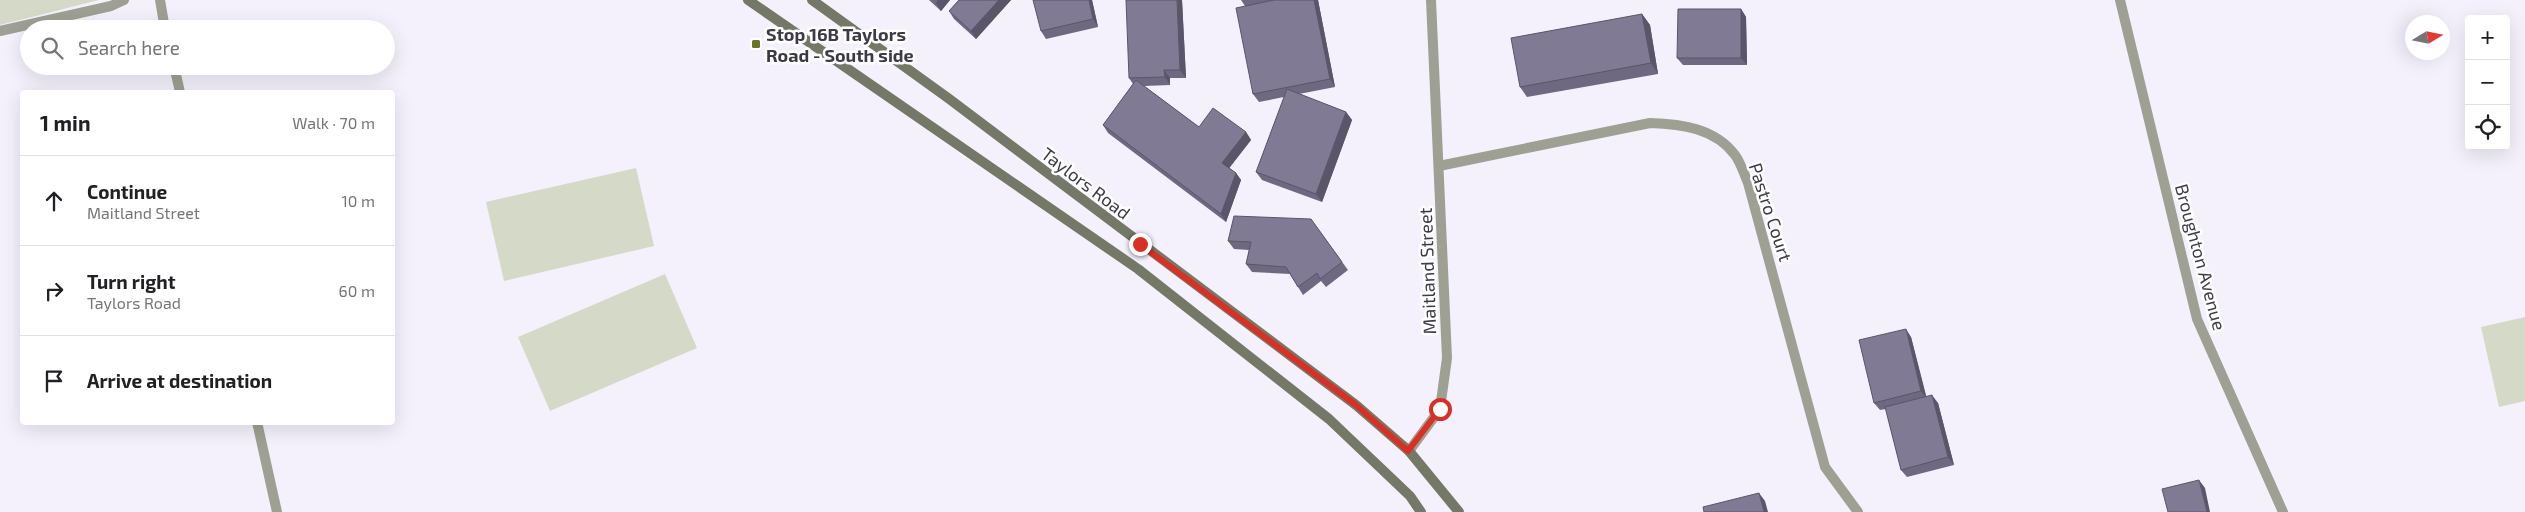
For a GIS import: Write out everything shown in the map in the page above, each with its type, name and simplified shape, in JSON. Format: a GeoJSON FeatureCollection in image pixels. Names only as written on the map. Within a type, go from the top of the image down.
{"type":"FeatureCollection","features":[{"type":"Feature","properties":{"kind":"main road"},"geometry":{"type":"LineString","coordinates":[[748,0],[1138,269],[1329,419],[1410,496],[1421,512]]}},
{"type":"Feature","properties":{"kind":"main road","name":"Taylors Road"},"geometry":{"type":"LineString","coordinates":[[812,0],[948,98],[1356,405],[1408,451]]}},
{"type":"Feature","properties":{"kind":"main road"},"geometry":{"type":"LineString","coordinates":[[1408,451],[1459,512]]}},
{"type":"Feature","properties":{"kind":"street"},"geometry":{"type":"LineString","coordinates":[[49,20],[111,6],[124,0]]}},
{"type":"Feature","properties":{"kind":"street"},"geometry":{"type":"LineString","coordinates":[[160,0],[163,20]]}},
{"type":"Feature","properties":{"kind":"street","name":"Maitland Street"},"geometry":{"type":"LineString","coordinates":[[1408,451],[1440,409],[1446,358],[1431,0]]}},
{"type":"Feature","properties":{"kind":"street","name":"Broughton Avenue"},"geometry":{"type":"LineString","coordinates":[[2120,0],[2197,320],[2283,512]]}},
{"type":"Feature","properties":{"kind":"street"},"geometry":{"type":"LineString","coordinates":[[0,31],[20,26]]}},
{"type":"Feature","properties":{"kind":"street"},"geometry":{"type":"LineString","coordinates":[[176,75],[180,90]]}},
{"type":"Feature","properties":{"kind":"street","name":"Pastro Court"},"geometry":{"type":"LineString","coordinates":[[1439,166],[1650,123],[1681,124],[1710,134],[1735,154],[1748,183],[1825,467],[1858,512]]}},
{"type":"Feature","properties":{"kind":"street"},"geometry":{"type":"LineString","coordinates":[[258,425],[277,512]]}},
{"type":"Feature","properties":{"kind":"green space"},"geometry":{"type":"Polygon","coordinates":[[[0,0],[99,0],[0,25],[0,0]]]}},
{"type":"Feature","properties":{"kind":"green space"},"geometry":{"type":"Polygon","coordinates":[[[636,168],[654,246],[504,281],[486,202],[636,168]]]}},
{"type":"Feature","properties":{"kind":"green space"},"geometry":{"type":"Polygon","coordinates":[[[665,274],[697,348],[550,411],[518,337],[665,274]]]}},
{"type":"Feature","properties":{"kind":"green space"},"geometry":{"type":"Polygon","coordinates":[[[2525,317],[2525,401],[2499,407],[2481,327],[2525,317]]]}},
{"type":"Feature","properties":{"kind":"building"},"geometry":{"type":"Polygon","coordinates":[[[959,0],[999,0],[971,31],[949,11],[959,0]]]}},
{"type":"Feature","properties":{"kind":"building"},"geometry":{"type":"Polygon","coordinates":[[[1033,0],[1089,0],[1093,19],[1041,31],[1033,0]]]}},
{"type":"Feature","properties":{"kind":"building"},"geometry":{"type":"Polygon","coordinates":[[[1126,0],[1177,0],[1180,70],[1164,70],[1165,77],[1129,78],[1126,0]]]}},
{"type":"Feature","properties":{"kind":"building"},"geometry":{"type":"Polygon","coordinates":[[[1274,0],[1314,0],[1330,79],[1253,94],[1236,8],[1274,0]]]}},
{"type":"Feature","properties":{"kind":"building"},"geometry":{"type":"Polygon","coordinates":[[[1678,9],[1741,9],[1741,58],[1677,58],[1678,9]]]}},
{"type":"Feature","properties":{"kind":"building"},"geometry":{"type":"Polygon","coordinates":[[[1642,14],[1651,63],[1520,87],[1511,38],[1642,14]]]}},
{"type":"Feature","properties":{"kind":"building"},"geometry":{"type":"Polygon","coordinates":[[[1136,80],[1199,127],[1213,108],[1246,132],[1222,163],[1236,173],[1221,214],[1103,125],[1136,80]]]}},
{"type":"Feature","properties":{"kind":"building"},"geometry":{"type":"Polygon","coordinates":[[[1287,89],[1346,112],[1316,194],[1256,172],[1287,89]]]}},
{"type":"Feature","properties":{"kind":"building"},"geometry":{"type":"Polygon","coordinates":[[[1234,216],[1311,219],[1342,262],[1320,279],[1317,273],[1298,287],[1286,267],[1246,264],[1251,242],[1228,241],[1234,216]]]}},
{"type":"Feature","properties":{"kind":"building"},"geometry":{"type":"Polygon","coordinates":[[[1906,329],[1921,391],[1874,403],[1859,340],[1906,329]]]}},
{"type":"Feature","properties":{"kind":"building"},"geometry":{"type":"Polygon","coordinates":[[[1932,395],[1948,457],[1901,470],[1885,407],[1932,395]]]}},
{"type":"Feature","properties":{"kind":"building"},"geometry":{"type":"Polygon","coordinates":[[[2199,480],[2207,512],[2168,512],[2162,489],[2199,480]]]}},
{"type":"Feature","properties":{"kind":"building"},"geometry":{"type":"Polygon","coordinates":[[[1759,493],[1764,512],[1704,512],[1703,507],[1759,493]]]}},
{"type":"Feature","properties":{"kind":"place","name":"Stop 16B Taylors Road - South side"},"geometry":{"type":"Point","coordinates":[756,44]}},
{"type":"Feature","properties":{"kind":"route"},"geometry":{"type":"LineString","coordinates":[[1140,244],[1356,405],[1408,451],[1440,409]]}}]}
